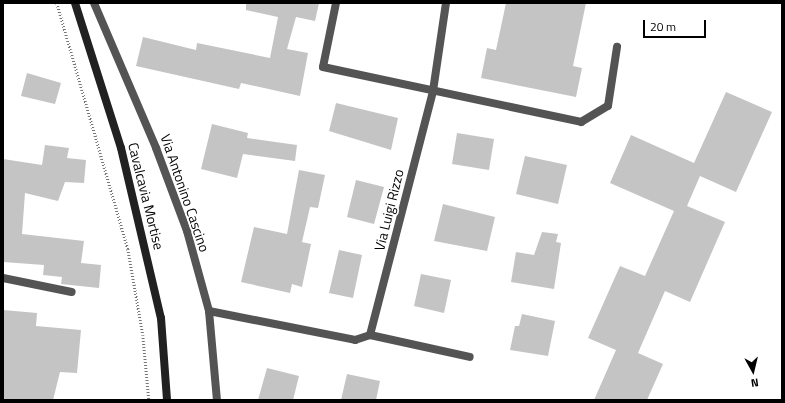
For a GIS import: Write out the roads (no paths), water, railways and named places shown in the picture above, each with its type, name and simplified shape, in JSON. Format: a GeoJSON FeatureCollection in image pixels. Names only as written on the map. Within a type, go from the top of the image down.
{"type":"FeatureCollection","features":[{"type":"Feature","properties":{"kind":"street","name":"Cavalcavia Mortise"},"geometry":{"type":"LineString","coordinates":[[76,3],[121,148],[161,318],[167,400]]}},
{"type":"Feature","properties":{"kind":"street","name":"Via Antonino Cascino"},"geometry":{"type":"LineString","coordinates":[[94,3],[159,155],[187,231],[209,311],[217,400]]}},
{"type":"Feature","properties":{"kind":"street"},"geometry":{"type":"LineString","coordinates":[[336,3],[323,67],[581,122],[608,106],[617,47]]}},
{"type":"Feature","properties":{"kind":"street","name":"Via Luigi Rizzo"},"geometry":{"type":"LineString","coordinates":[[370,335],[433,91],[446,3]]}},
{"type":"Feature","properties":{"kind":"street"},"geometry":{"type":"LineString","coordinates":[[3,278],[72,292]]}},
{"type":"Feature","properties":{"kind":"street"},"geometry":{"type":"LineString","coordinates":[[209,311],[355,340],[370,335],[470,358]]}}]}
